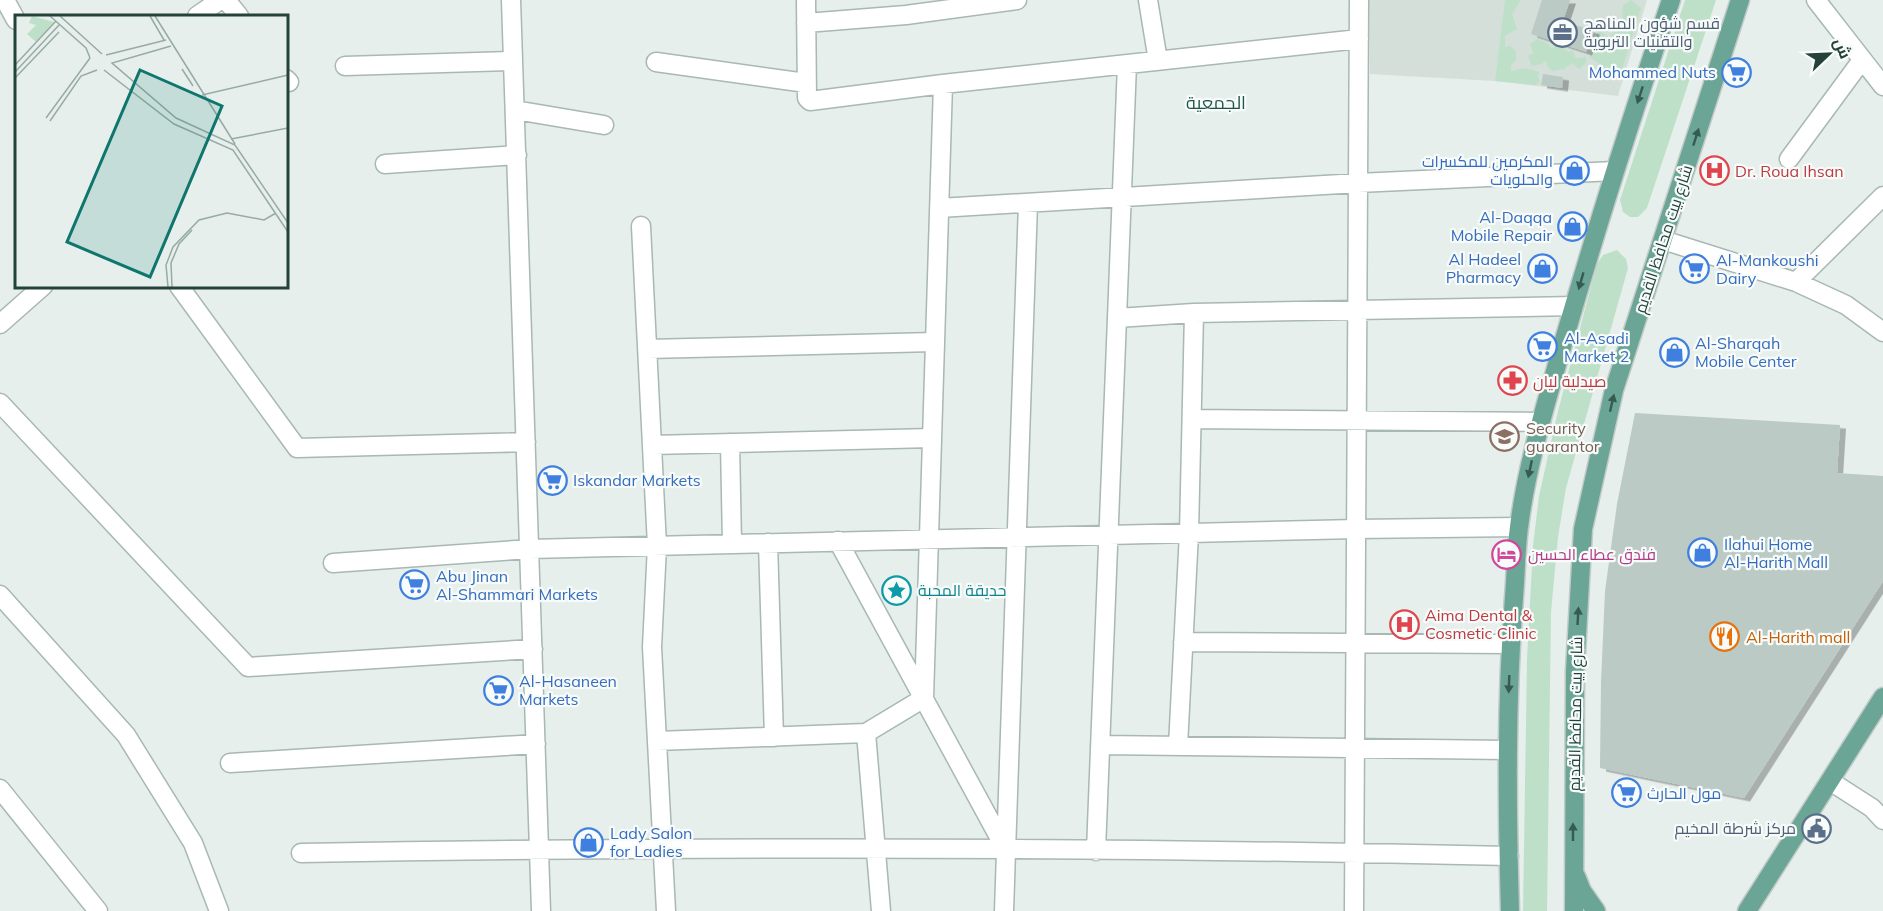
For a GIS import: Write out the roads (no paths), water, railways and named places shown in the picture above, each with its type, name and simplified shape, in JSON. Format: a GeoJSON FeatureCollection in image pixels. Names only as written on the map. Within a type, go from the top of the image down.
{"type":"FeatureCollection","features":[{"type":"Feature","properties":{"kind":"main road"},"geometry":{"type":"LineString","coordinates":[[1510,911],[1507,750],[1511,645],[1519,527],[1529,469],[1574,306],[1671,0]]}},
{"type":"Feature","properties":{"kind":"main road","name":"شارع بيت محافظ القديم"},"geometry":{"type":"LineString","coordinates":[[1574,911],[1575,671],[1583,528],[1614,390],[1740,0]]}},
{"type":"Feature","properties":{"kind":"main road"},"geometry":{"type":"LineString","coordinates":[[1749,906],[1883,697]]}},
{"type":"Feature","properties":{"kind":"main road"},"geometry":{"type":"LineString","coordinates":[[1573,862],[1582,891],[1596,911]]}},
{"type":"Feature","properties":{"kind":"street"},"geometry":{"type":"LineString","coordinates":[[6,0],[15,18]]}},
{"type":"Feature","properties":{"kind":"street"},"geometry":{"type":"LineString","coordinates":[[198,15],[220,0]]}},
{"type":"Feature","properties":{"kind":"street"},"geometry":{"type":"LineString","coordinates":[[226,0],[238,15]]}},
{"type":"Feature","properties":{"kind":"street"},"geometry":{"type":"LineString","coordinates":[[512,0],[541,911]]}},
{"type":"Feature","properties":{"kind":"street"},"geometry":{"type":"LineString","coordinates":[[806,0],[806,82],[807,98],[810,101],[943,84],[1359,39]]}},
{"type":"Feature","properties":{"kind":"street"},"geometry":{"type":"LineString","coordinates":[[806,23],[906,15],[1017,0]]}},
{"type":"Feature","properties":{"kind":"street"},"geometry":{"type":"LineString","coordinates":[[1148,0],[1158,61]]}},
{"type":"Feature","properties":{"kind":"street"},"geometry":{"type":"LineString","coordinates":[[1354,911],[1359,0]]}},
{"type":"Feature","properties":{"kind":"street"},"geometry":{"type":"LineString","coordinates":[[1816,0],[1883,86]]}},
{"type":"Feature","properties":{"kind":"street"},"geometry":{"type":"LineString","coordinates":[[1789,159],[1862,60]]}},
{"type":"Feature","properties":{"kind":"street"},"geometry":{"type":"LineString","coordinates":[[345,66],[513,61]]}},
{"type":"Feature","properties":{"kind":"street"},"geometry":{"type":"LineString","coordinates":[[656,62],[806,82]]}},
{"type":"Feature","properties":{"kind":"street"},"geometry":{"type":"LineString","coordinates":[[1096,850],[1127,64]]}},
{"type":"Feature","properties":{"kind":"street"},"geometry":{"type":"LineString","coordinates":[[924,698],[943,84]]}},
{"type":"Feature","properties":{"kind":"street"},"geometry":{"type":"LineString","coordinates":[[515,110],[604,125]]}},
{"type":"Feature","properties":{"kind":"street"},"geometry":{"type":"LineString","coordinates":[[385,164],[517,155]]}},
{"type":"Feature","properties":{"kind":"street"},"geometry":{"type":"LineString","coordinates":[[939,208],[1358,183],[1615,171]]}},
{"type":"Feature","properties":{"kind":"street"},"geometry":{"type":"LineString","coordinates":[[1004,911],[1028,202]]}},
{"type":"Feature","properties":{"kind":"street"},"geometry":{"type":"LineString","coordinates":[[1796,282],[1881,202]]}},
{"type":"Feature","properties":{"kind":"street"},"geometry":{"type":"LineString","coordinates":[[641,226],[657,546],[652,647],[666,911]]}},
{"type":"Feature","properties":{"kind":"street"},"geometry":{"type":"LineString","coordinates":[[1663,240],[1796,282],[1846,305],[1883,332]]}},
{"type":"Feature","properties":{"kind":"street"},"geometry":{"type":"LineString","coordinates":[[0,324],[41,288]]}},
{"type":"Feature","properties":{"kind":"street"},"geometry":{"type":"LineString","coordinates":[[180,288],[297,448],[526,442]]}},
{"type":"Feature","properties":{"kind":"street"},"geometry":{"type":"LineString","coordinates":[[1117,318],[1194,313],[1574,306]]}},
{"type":"Feature","properties":{"kind":"street"},"geometry":{"type":"LineString","coordinates":[[1178,746],[1189,532],[1194,313]]}},
{"type":"Feature","properties":{"kind":"street"},"geometry":{"type":"LineString","coordinates":[[647,349],[934,342]]}},
{"type":"Feature","properties":{"kind":"street"},"geometry":{"type":"LineString","coordinates":[[0,403],[248,667],[533,649]]}},
{"type":"Feature","properties":{"kind":"street"},"geometry":{"type":"LineString","coordinates":[[1192,419],[1541,422]]}},
{"type":"Feature","properties":{"kind":"street"},"geometry":{"type":"LineString","coordinates":[[652,445],[931,438]]}},
{"type":"Feature","properties":{"kind":"street"},"geometry":{"type":"LineString","coordinates":[[730,443],[732,544]]}},
{"type":"Feature","properties":{"kind":"street"},"geometry":{"type":"LineString","coordinates":[[333,563],[530,549],[1356,528],[1519,527]]}},
{"type":"Feature","properties":{"kind":"street"},"geometry":{"type":"LineString","coordinates":[[838,541],[1006,850]]}},
{"type":"Feature","properties":{"kind":"street"},"geometry":{"type":"LineString","coordinates":[[768,543],[774,737]]}},
{"type":"Feature","properties":{"kind":"street"},"geometry":{"type":"LineString","coordinates":[[0,595],[126,735],[193,843],[219,911]]}},
{"type":"Feature","properties":{"kind":"street"},"geometry":{"type":"LineString","coordinates":[[1183,642],[1511,645]]}},
{"type":"Feature","properties":{"kind":"street"},"geometry":{"type":"LineString","coordinates":[[657,741],[866,733],[924,698]]}},
{"type":"Feature","properties":{"kind":"street"},"geometry":{"type":"LineString","coordinates":[[866,733],[880,911]]}},
{"type":"Feature","properties":{"kind":"street"},"geometry":{"type":"LineString","coordinates":[[230,763],[536,744]]}},
{"type":"Feature","properties":{"kind":"street"},"geometry":{"type":"LineString","coordinates":[[1100,745],[1507,750]]}},
{"type":"Feature","properties":{"kind":"street"},"geometry":{"type":"LineString","coordinates":[[1830,781],[1872,808],[1883,820]]}},
{"type":"Feature","properties":{"kind":"street"},"geometry":{"type":"LineString","coordinates":[[0,789],[98,911]]}},
{"type":"Feature","properties":{"kind":"street"},"geometry":{"type":"LineString","coordinates":[[301,853],[538,849],[1096,850],[1509,856]]}},
{"type":"Feature","properties":{"kind":"place","name":"قسم شؤون المناهج والتقنيات التربوية"},"geometry":{"type":"Point","coordinates":[1563,32]}},
{"type":"Feature","properties":{"kind":"place","name":"Mohammed Nuts"},"geometry":{"type":"Point","coordinates":[1737,72]}},
{"type":"Feature","properties":{"kind":"place","name":"المكرمين للمكسرات والحلويات"},"geometry":{"type":"Point","coordinates":[1574,170]}},
{"type":"Feature","properties":{"kind":"place","name":"Dr. Roua Ihsan"},"geometry":{"type":"Point","coordinates":[1714,171]}},
{"type":"Feature","properties":{"kind":"place","name":"Al-Daqqa Mobile Repair"},"geometry":{"type":"Point","coordinates":[1573,226]}},
{"type":"Feature","properties":{"kind":"place","name":"Al Hadeel Pharmacy"},"geometry":{"type":"Point","coordinates":[1542,268]}},
{"type":"Feature","properties":{"kind":"place","name":"Al-Mankoushi Dairy"},"geometry":{"type":"Point","coordinates":[1695,269]}},
{"type":"Feature","properties":{"kind":"place","name":"Al-Asadi Market 2"},"geometry":{"type":"Point","coordinates":[1543,347]}},
{"type":"Feature","properties":{"kind":"place","name":"Al-Sharqah Mobile Center"},"geometry":{"type":"Point","coordinates":[1674,352]}},
{"type":"Feature","properties":{"kind":"place","name":"صيدلية ليان"},"geometry":{"type":"Point","coordinates":[1512,381]}},
{"type":"Feature","properties":{"kind":"place","name":"Security guarantor"},"geometry":{"type":"Point","coordinates":[1505,437]}},
{"type":"Feature","properties":{"kind":"place","name":"Iskandar Markets"},"geometry":{"type":"Point","coordinates":[552,480]}},
{"type":"Feature","properties":{"kind":"place","name":"Ilahui Home Al-Harith Mall"},"geometry":{"type":"Point","coordinates":[1703,553]}},
{"type":"Feature","properties":{"kind":"place","name":"فندق عطاء الحسين"},"geometry":{"type":"Point","coordinates":[1507,554]}},
{"type":"Feature","properties":{"kind":"place","name":"Abu Jinan Al-Shammari Markets"},"geometry":{"type":"Point","coordinates":[415,585]}},
{"type":"Feature","properties":{"kind":"place","name":"حديقة المحبة"},"geometry":{"type":"Point","coordinates":[897,590]}},
{"type":"Feature","properties":{"kind":"place","name":"Aima Dental & Cosmetic Clinic"},"geometry":{"type":"Point","coordinates":[1404,624]}},
{"type":"Feature","properties":{"kind":"place","name":"Al-Harith mall"},"geometry":{"type":"Point","coordinates":[1725,637]}},
{"type":"Feature","properties":{"kind":"place","name":"Al-Hasaneen Markets"},"geometry":{"type":"Point","coordinates":[498,690]}},
{"type":"Feature","properties":{"kind":"place","name":"مول الحارث"},"geometry":{"type":"Point","coordinates":[1626,793]}},
{"type":"Feature","properties":{"kind":"place","name":"مركز شرطة المخيم"},"geometry":{"type":"Point","coordinates":[1817,828]}},
{"type":"Feature","properties":{"kind":"place","name":"Lady Salon for Ladies"},"geometry":{"type":"Point","coordinates":[589,842]}},
{"type":"Feature","properties":{"kind":"district","name":"الجمعية"},"geometry":{"type":"Point","coordinates":[1216,102]}}]}
